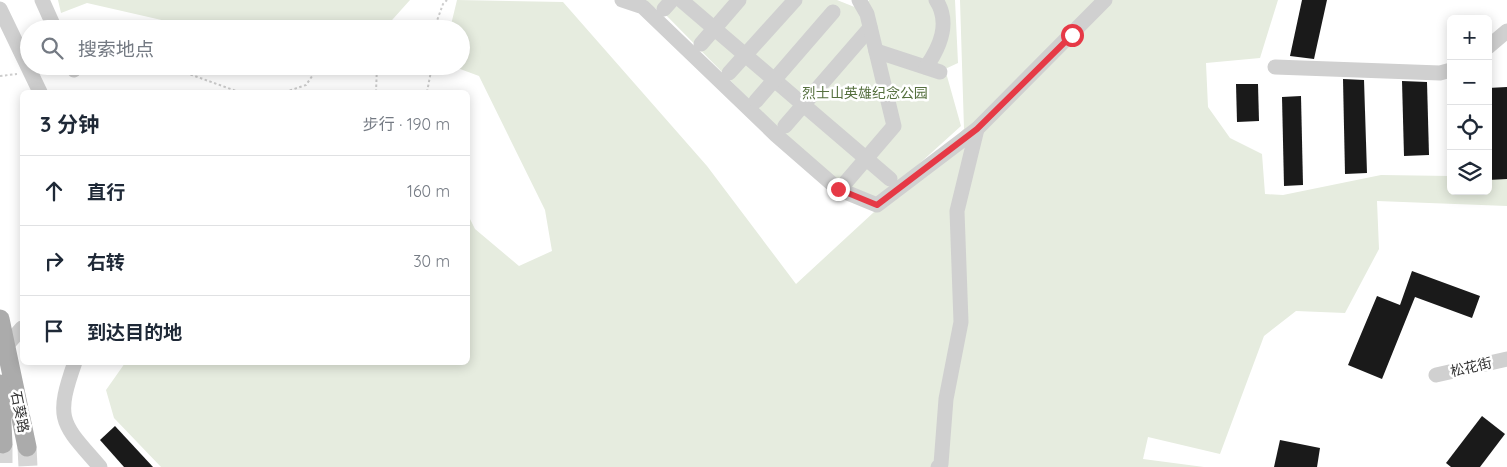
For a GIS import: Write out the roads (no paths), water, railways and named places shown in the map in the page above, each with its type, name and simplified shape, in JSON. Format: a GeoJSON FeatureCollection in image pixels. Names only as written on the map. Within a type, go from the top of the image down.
{"type":"FeatureCollection","features":[{"type":"Feature","properties":{"kind":"main road","name":"石葵路"},"geometry":{"type":"LineString","coordinates":[[0,319],[27,447]]}},
{"type":"Feature","properties":{"kind":"main road","name":"石葵路"},"geometry":{"type":"LineString","coordinates":[[0,384],[3,444]]}},
{"type":"Feature","properties":{"kind":"street"},"geometry":{"type":"LineString","coordinates":[[42,0],[51,20]]}},
{"type":"Feature","properties":{"kind":"street"},"geometry":{"type":"LineString","coordinates":[[622,0],[643,7],[776,135],[838,189],[877,205],[977,129],[1106,0]]}},
{"type":"Feature","properties":{"kind":"street"},"geometry":{"type":"LineString","coordinates":[[681,0],[890,179]]}},
{"type":"Feature","properties":{"kind":"street"},"geometry":{"type":"LineString","coordinates":[[701,44],[739,0]]}},
{"type":"Feature","properties":{"kind":"street"},"geometry":{"type":"LineString","coordinates":[[729,73],[794,0]]}},
{"type":"Feature","properties":{"kind":"street"},"geometry":{"type":"LineString","coordinates":[[846,182],[894,126],[870,28],[860,0]]}},
{"type":"Feature","properties":{"kind":"street"},"geometry":{"type":"LineString","coordinates":[[876,51],[933,70],[942,41],[943,22],[941,8],[936,0]]}},
{"type":"Feature","properties":{"kind":"street"},"geometry":{"type":"LineString","coordinates":[[0,9],[20,50]]}},
{"type":"Feature","properties":{"kind":"street"},"geometry":{"type":"LineString","coordinates":[[756,101],[833,12]]}},
{"type":"Feature","properties":{"kind":"street"},"geometry":{"type":"LineString","coordinates":[[784,126],[870,28]]}},
{"type":"Feature","properties":{"kind":"street"},"geometry":{"type":"LineString","coordinates":[[1492,44],[1507,31]]}},
{"type":"Feature","properties":{"kind":"street"},"geometry":{"type":"LineString","coordinates":[[1275,67],[1440,73],[1447,71]]}},
{"type":"Feature","properties":{"kind":"street"},"geometry":{"type":"LineString","coordinates":[[32,75],[39,90]]}},
{"type":"Feature","properties":{"kind":"street"},"geometry":{"type":"LineString","coordinates":[[938,467],[941,464],[946,399],[961,322],[957,211],[977,129]]}},
{"type":"Feature","properties":{"kind":"street"},"geometry":{"type":"LineString","coordinates":[[7,345],[20,330]]}},
{"type":"Feature","properties":{"kind":"street","name":"松花街"},"geometry":{"type":"LineString","coordinates":[[1436,375],[1507,358]]}},
{"type":"Feature","properties":{"kind":"street"},"geometry":{"type":"LineString","coordinates":[[74,365],[66,388],[62,414],[70,433],[100,467]]}},
{"type":"Feature","properties":{"kind":"tunnel"},"geometry":{"type":"LineString","coordinates":[[3,444],[3,467]]}},
{"type":"Feature","properties":{"kind":"tunnel"},"geometry":{"type":"LineString","coordinates":[[27,447],[28,467]]}},
{"type":"Feature","properties":{"kind":"park label","name":"烈士山英雄纪念公园"},"geometry":{"type":"Point","coordinates":[865,93]}}]}
